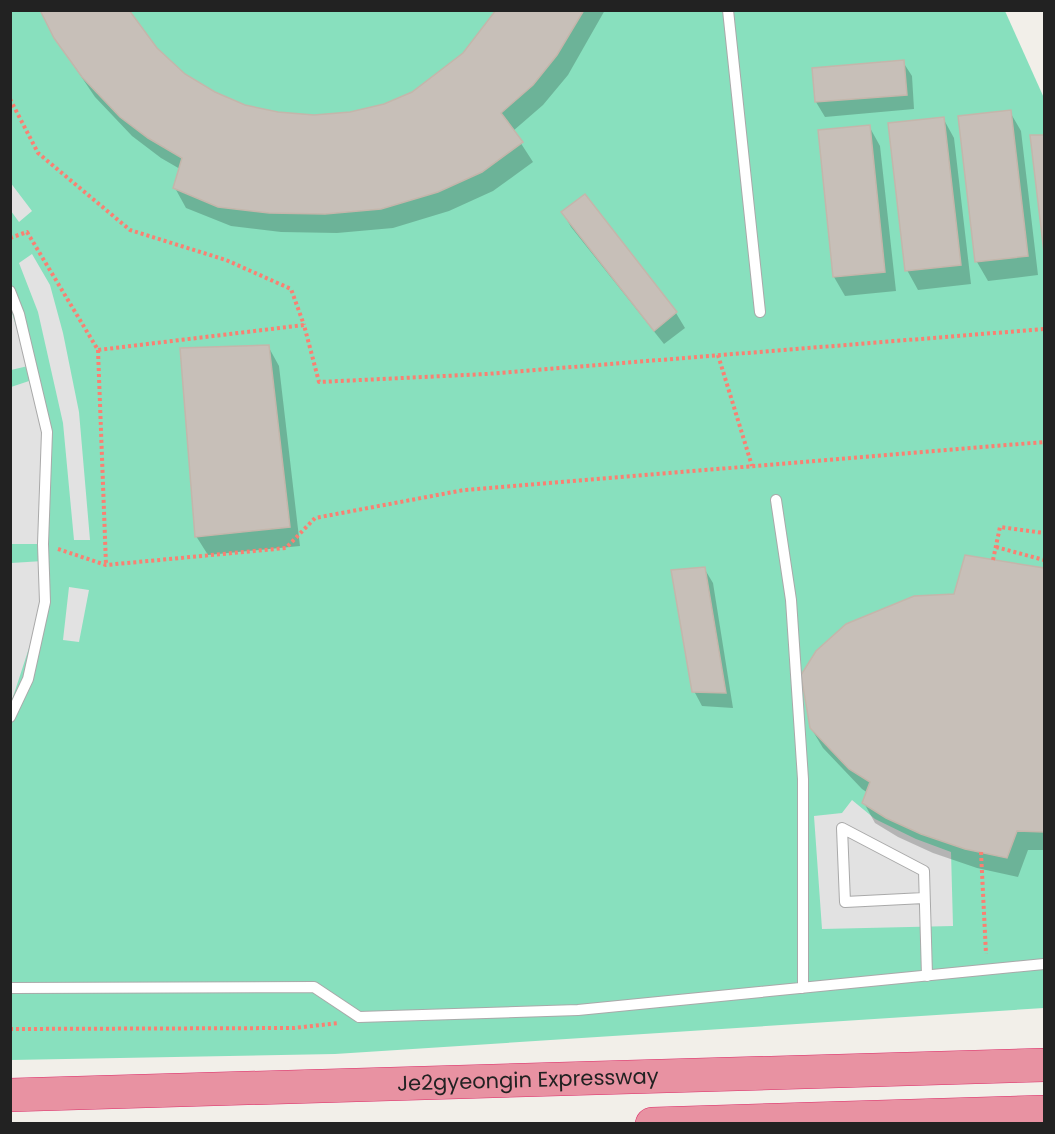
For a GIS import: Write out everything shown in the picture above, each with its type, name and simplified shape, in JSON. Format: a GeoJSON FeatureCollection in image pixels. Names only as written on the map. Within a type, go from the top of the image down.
{"type":"FeatureCollection","features":[{"type":"Feature","properties":{"kind":"highway","name":"Je2gyeongin Expressway"},"geometry":{"type":"LineString","coordinates":[[10,1095],[1044,1065]]}},
{"type":"Feature","properties":{"kind":"highway"},"geometry":{"type":"LineString","coordinates":[[652,1124],[1044,1112]]}},
{"type":"Feature","properties":{"kind":"lane"},"geometry":{"type":"LineString","coordinates":[[728,10],[760,312]]}},
{"type":"Feature","properties":{"kind":"lane"},"geometry":{"type":"LineString","coordinates":[[10,291],[19,314],[47,432],[43,544],[45,602],[28,679],[10,717]]}},
{"type":"Feature","properties":{"kind":"lane"},"geometry":{"type":"LineString","coordinates":[[776,500],[790,600],[803,779],[803,988]]}},
{"type":"Feature","properties":{"kind":"lane"},"geometry":{"type":"LineString","coordinates":[[924,898],[845,902],[842,828],[924,871],[927,976]]}},
{"type":"Feature","properties":{"kind":"lane"},"geometry":{"type":"LineString","coordinates":[[10,988],[314,987],[362,1017],[578,1010],[1044,964]]}},
{"type":"Feature","properties":{"kind":"path"},"geometry":{"type":"LineString","coordinates":[[10,99],[38,153],[130,230],[226,260],[291,289],[304,325],[319,382],[486,374],[1044,329]]}},
{"type":"Feature","properties":{"kind":"path"},"geometry":{"type":"LineString","coordinates":[[10,238],[27,232],[98,350],[106,565]]}},
{"type":"Feature","properties":{"kind":"path"},"geometry":{"type":"LineString","coordinates":[[98,350],[304,325]]}},
{"type":"Feature","properties":{"kind":"path"},"geometry":{"type":"LineString","coordinates":[[717,355],[752,466]]}},
{"type":"Feature","properties":{"kind":"path"},"geometry":{"type":"LineString","coordinates":[[43,544],[106,565],[285,548],[315,518],[464,490],[1044,442]]}},
{"type":"Feature","properties":{"kind":"path"},"geometry":{"type":"LineString","coordinates":[[993,560],[1000,527],[1044,533]]}},
{"type":"Feature","properties":{"kind":"path"},"geometry":{"type":"LineString","coordinates":[[996,547],[1044,560]]}},
{"type":"Feature","properties":{"kind":"path"},"geometry":{"type":"LineString","coordinates":[[981,852],[987,970]]}},
{"type":"Feature","properties":{"kind":"path"},"geometry":{"type":"LineString","coordinates":[[10,1029],[294,1028],[328,1025],[362,1017]]}},
{"type":"Feature","properties":{"kind":"green space"},"geometry":{"type":"Polygon","coordinates":[[[10,11],[1005,11],[1044,98],[1044,1008],[335,1054],[11,1060],[10,11]]]}},
{"type":"Feature","properties":{"kind":"shaded area"},"geometry":{"type":"Polygon","coordinates":[[[10,182],[32,211],[19,222],[11,211],[10,182]]]}},
{"type":"Feature","properties":{"kind":"shaded area"},"geometry":{"type":"Polygon","coordinates":[[[32,254],[50,285],[63,333],[79,412],[90,540],[74,540],[63,423],[38,312],[19,263],[32,254]]]}},
{"type":"Feature","properties":{"kind":"shaded area"},"geometry":{"type":"Polygon","coordinates":[[[10,306],[28,366],[11,370],[10,370],[10,306]]]}},
{"type":"Feature","properties":{"kind":"shaded area"},"geometry":{"type":"Polygon","coordinates":[[[29,381],[42,430],[43,544],[11,544],[11,387],[29,381]]]}},
{"type":"Feature","properties":{"kind":"shaded area"},"geometry":{"type":"Polygon","coordinates":[[[43,561],[42,601],[11,703],[11,563],[43,561]]]}},
{"type":"Feature","properties":{"kind":"shaded area"},"geometry":{"type":"Polygon","coordinates":[[[69,587],[89,590],[79,642],[63,640],[69,587]]]}},
{"type":"Feature","properties":{"kind":"shaded area"},"geometry":{"type":"Polygon","coordinates":[[[852,800],[875,819],[916,839],[951,852],[953,926],[822,929],[814,816],[842,813],[852,800]]]}},
{"type":"Feature","properties":{"kind":"building"},"geometry":{"type":"Polygon","coordinates":[[[40,10],[129,10],[157,48],[185,74],[215,92],[245,105],[278,112],[314,115],[350,112],[384,104],[412,92],[463,53],[496,10],[584,10],[557,55],[533,85],[501,113],[523,142],[482,172],[438,192],[381,209],[325,214],[269,213],[218,207],[173,188],[182,158],[148,138],[120,117],[82,77],[54,38],[40,10]]]}},
{"type":"Feature","properties":{"kind":"building"},"geometry":{"type":"Polygon","coordinates":[[[904,60],[907,95],[815,102],[812,68],[904,60]]]}},
{"type":"Feature","properties":{"kind":"building"},"geometry":{"type":"Polygon","coordinates":[[[1011,110],[1028,256],[975,262],[958,116],[1011,110]]]}},
{"type":"Feature","properties":{"kind":"building"},"geometry":{"type":"Polygon","coordinates":[[[944,117],[961,265],[905,271],[888,123],[944,117]]]}},
{"type":"Feature","properties":{"kind":"building"},"geometry":{"type":"Polygon","coordinates":[[[870,125],[885,272],[833,277],[818,130],[870,125]]]}},
{"type":"Feature","properties":{"kind":"building"},"geometry":{"type":"Polygon","coordinates":[[[1030,135],[1044,135],[1044,253],[1030,135]]]}},
{"type":"Feature","properties":{"kind":"building"},"geometry":{"type":"Polygon","coordinates":[[[585,194],[677,312],[654,331],[561,212],[585,194]]]}},
{"type":"Feature","properties":{"kind":"building"},"geometry":{"type":"Polygon","coordinates":[[[269,345],[290,527],[195,537],[180,348],[269,345]]]}},
{"type":"Feature","properties":{"kind":"building"},"geometry":{"type":"Polygon","coordinates":[[[965,555],[1044,568],[1044,832],[1017,831],[1007,858],[965,849],[921,834],[886,818],[862,803],[870,782],[849,769],[810,728],[801,675],[816,651],[846,624],[914,596],[954,594],[965,555]]]}},
{"type":"Feature","properties":{"kind":"building"},"geometry":{"type":"Polygon","coordinates":[[[705,567],[726,693],[692,692],[671,570],[705,567]]]}}]}
